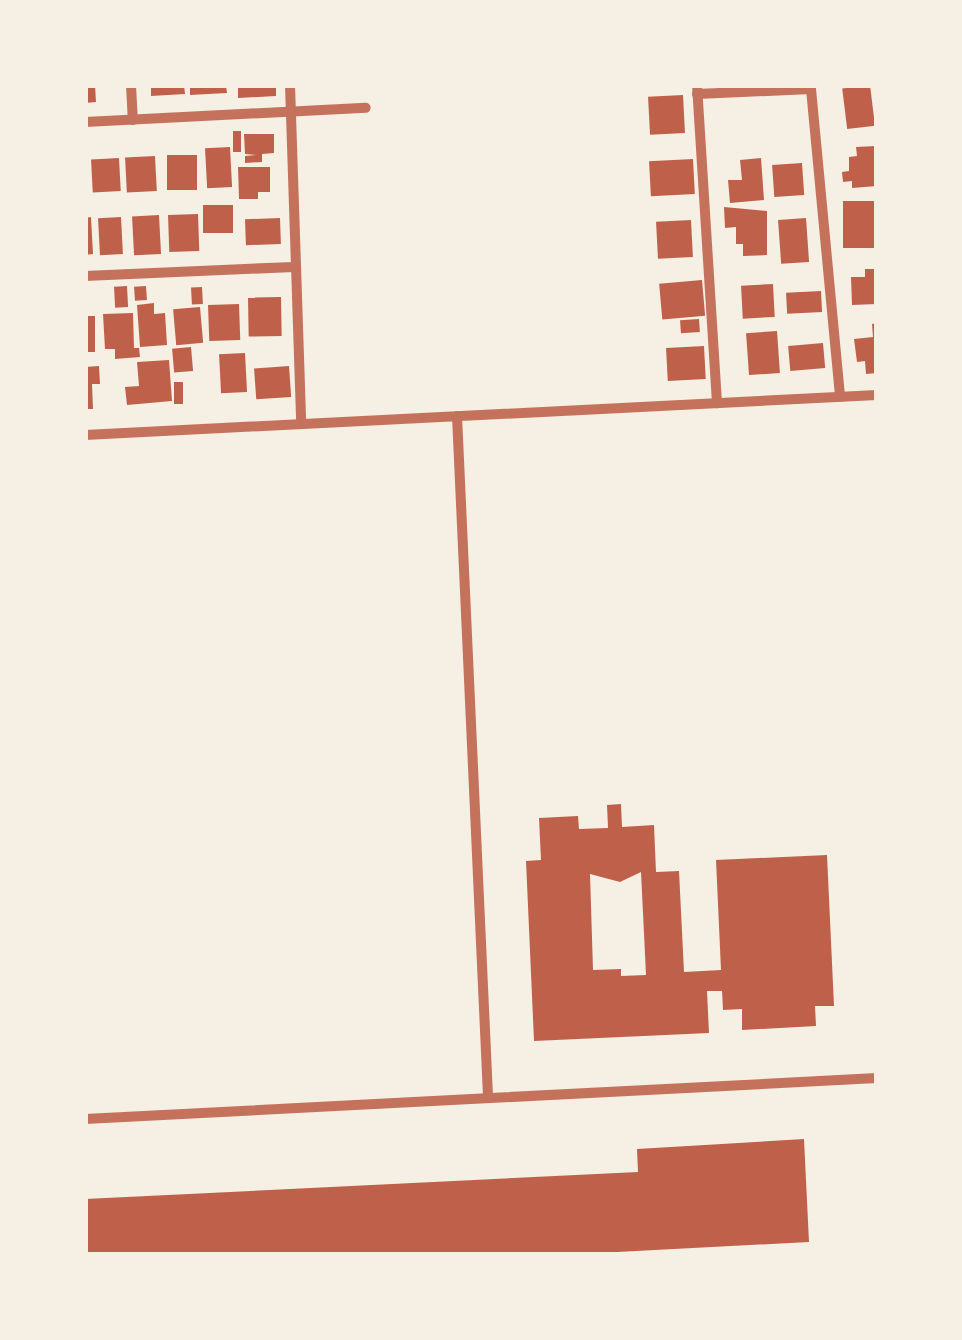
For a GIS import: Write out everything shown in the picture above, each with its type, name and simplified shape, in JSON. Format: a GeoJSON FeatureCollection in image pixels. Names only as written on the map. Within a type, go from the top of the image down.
{"type":"FeatureCollection","features":[{"type":"Feature","properties":{"kind":"street"},"geometry":{"type":"LineString","coordinates":[[131,85],[132,120]]}},
{"type":"Feature","properties":{"kind":"street"},"geometry":{"type":"LineString","coordinates":[[290,85],[301,424]]}},
{"type":"Feature","properties":{"kind":"street"},"geometry":{"type":"LineString","coordinates":[[718,403],[697,90],[811,89],[840,397]]}},
{"type":"Feature","properties":{"kind":"street"},"geometry":{"type":"LineString","coordinates":[[85,122],[366,108]]}},
{"type":"Feature","properties":{"kind":"street"},"geometry":{"type":"LineString","coordinates":[[85,276],[294,267]]}},
{"type":"Feature","properties":{"kind":"street"},"geometry":{"type":"LineString","coordinates":[[85,435],[877,395]]}},
{"type":"Feature","properties":{"kind":"street"},"geometry":{"type":"LineString","coordinates":[[457,416],[488,1097]]}},
{"type":"Feature","properties":{"kind":"street"},"geometry":{"type":"LineString","coordinates":[[85,1119],[877,1078]]}},
{"type":"Feature","properties":{"kind":"building"},"geometry":{"type":"Polygon","coordinates":[[[85,85],[95,85],[96,102],[85,103],[85,85]]]}},
{"type":"Feature","properties":{"kind":"building"},"geometry":{"type":"Polygon","coordinates":[[[151,85],[184,85],[185,94],[151,96],[151,85]]]}},
{"type":"Feature","properties":{"kind":"building"},"geometry":{"type":"Polygon","coordinates":[[[190,85],[226,85],[227,93],[190,95],[190,85]]]}},
{"type":"Feature","properties":{"kind":"building"},"geometry":{"type":"Polygon","coordinates":[[[238,85],[276,85],[276,96],[238,98],[238,85]]]}},
{"type":"Feature","properties":{"kind":"building"},"geometry":{"type":"Polygon","coordinates":[[[870,85],[875,126],[847,129],[842,88],[870,85]]]}},
{"type":"Feature","properties":{"kind":"building"},"geometry":{"type":"Polygon","coordinates":[[[683,95],[685,133],[650,135],[648,97],[683,95]]]}},
{"type":"Feature","properties":{"kind":"building"},"geometry":{"type":"Polygon","coordinates":[[[233,131],[241,131],[241,152],[233,152],[233,131]]]}},
{"type":"Feature","properties":{"kind":"building"},"geometry":{"type":"Polygon","coordinates":[[[244,134],[274,134],[274,153],[262,154],[262,162],[245,163],[245,156],[256,155],[245,154],[244,134]]]}},
{"type":"Feature","properties":{"kind":"building"},"geometry":{"type":"Polygon","coordinates":[[[876,146],[877,186],[852,188],[852,181],[843,182],[842,172],[849,171],[849,157],[857,156],[856,147],[876,146]]]}},
{"type":"Feature","properties":{"kind":"building"},"geometry":{"type":"Polygon","coordinates":[[[230,147],[232,187],[207,188],[205,148],[230,147]]]}},
{"type":"Feature","properties":{"kind":"building"},"geometry":{"type":"Polygon","coordinates":[[[167,155],[197,155],[197,190],[167,190],[167,155]]]}},
{"type":"Feature","properties":{"kind":"building"},"geometry":{"type":"Polygon","coordinates":[[[155,156],[157,191],[127,193],[125,158],[155,156]]]}},
{"type":"Feature","properties":{"kind":"building"},"geometry":{"type":"Polygon","coordinates":[[[119,158],[121,191],[93,192],[91,159],[119,158]]]}},
{"type":"Feature","properties":{"kind":"building"},"geometry":{"type":"Polygon","coordinates":[[[761,158],[764,200],[730,203],[728,180],[742,180],[740,160],[761,158]]]}},
{"type":"Feature","properties":{"kind":"building"},"geometry":{"type":"Polygon","coordinates":[[[693,159],[695,194],[651,196],[649,161],[693,159]]]}},
{"type":"Feature","properties":{"kind":"building"},"geometry":{"type":"Polygon","coordinates":[[[802,163],[804,195],[774,197],[772,165],[802,163]]]}},
{"type":"Feature","properties":{"kind":"building"},"geometry":{"type":"Polygon","coordinates":[[[238,167],[270,167],[270,192],[258,192],[258,199],[239,199],[238,167]]]}},
{"type":"Feature","properties":{"kind":"building"},"geometry":{"type":"Polygon","coordinates":[[[843,201],[877,201],[877,248],[843,248],[843,201]]]}},
{"type":"Feature","properties":{"kind":"building"},"geometry":{"type":"Polygon","coordinates":[[[203,205],[233,205],[233,233],[203,233],[203,205]]]}},
{"type":"Feature","properties":{"kind":"building"},"geometry":{"type":"Polygon","coordinates":[[[724,207],[767,211],[767,255],[743,256],[743,244],[736,244],[736,227],[725,228],[724,207]]]}},
{"type":"Feature","properties":{"kind":"building"},"geometry":{"type":"Polygon","coordinates":[[[198,214],[199,251],[169,252],[168,215],[198,214]]]}},
{"type":"Feature","properties":{"kind":"building"},"geometry":{"type":"Polygon","coordinates":[[[159,215],[161,254],[134,255],[132,216],[159,215]]]}},
{"type":"Feature","properties":{"kind":"building"},"geometry":{"type":"Polygon","coordinates":[[[91,217],[93,254],[85,255],[85,218],[91,217]]]}},
{"type":"Feature","properties":{"kind":"building"},"geometry":{"type":"Polygon","coordinates":[[[121,217],[123,254],[100,255],[98,218],[121,217]]]}},
{"type":"Feature","properties":{"kind":"building"},"geometry":{"type":"Polygon","coordinates":[[[280,218],[281,244],[246,245],[245,219],[280,218]]]}},
{"type":"Feature","properties":{"kind":"building"},"geometry":{"type":"Polygon","coordinates":[[[806,218],[809,262],[781,264],[778,220],[806,218]]]}},
{"type":"Feature","properties":{"kind":"building"},"geometry":{"type":"Polygon","coordinates":[[[691,220],[693,257],[658,259],[656,222],[691,220]]]}},
{"type":"Feature","properties":{"kind":"building"},"geometry":{"type":"Polygon","coordinates":[[[865,269],[877,269],[877,304],[852,305],[851,277],[865,277],[865,269]]]}},
{"type":"Feature","properties":{"kind":"building"},"geometry":{"type":"Polygon","coordinates":[[[702,280],[705,316],[662,320],[659,284],[702,280]]]}},
{"type":"Feature","properties":{"kind":"building"},"geometry":{"type":"Polygon","coordinates":[[[773,284],[775,317],[743,319],[741,286],[773,284]]]}},
{"type":"Feature","properties":{"kind":"building"},"geometry":{"type":"Polygon","coordinates":[[[127,286],[128,307],[115,308],[114,287],[127,286]]]}},
{"type":"Feature","properties":{"kind":"building"},"geometry":{"type":"Polygon","coordinates":[[[146,286],[147,300],[135,301],[134,287],[146,286]]]}},
{"type":"Feature","properties":{"kind":"building"},"geometry":{"type":"Polygon","coordinates":[[[202,287],[203,304],[192,305],[191,288],[202,287]]]}},
{"type":"Feature","properties":{"kind":"building"},"geometry":{"type":"Polygon","coordinates":[[[821,291],[822,312],[787,314],[786,293],[821,291]]]}},
{"type":"Feature","properties":{"kind":"building"},"geometry":{"type":"Polygon","coordinates":[[[281,297],[282,336],[249,337],[248,298],[281,297]]]}},
{"type":"Feature","properties":{"kind":"building"},"geometry":{"type":"Polygon","coordinates":[[[154,303],[154,314],[165,313],[167,345],[140,347],[137,305],[154,303]]]}},
{"type":"Feature","properties":{"kind":"building"},"geometry":{"type":"Polygon","coordinates":[[[239,304],[240,340],[209,341],[208,305],[239,304]]]}},
{"type":"Feature","properties":{"kind":"building"},"geometry":{"type":"Polygon","coordinates":[[[200,307],[203,343],[176,345],[173,309],[200,307]]]}},
{"type":"Feature","properties":{"kind":"building"},"geometry":{"type":"Polygon","coordinates":[[[133,313],[134,348],[139,348],[140,357],[115,359],[115,349],[105,349],[103,314],[133,313]]]}},
{"type":"Feature","properties":{"kind":"building"},"geometry":{"type":"Polygon","coordinates":[[[85,316],[95,316],[95,352],[85,352],[85,316]]]}},
{"type":"Feature","properties":{"kind":"building"},"geometry":{"type":"Polygon","coordinates":[[[699,319],[700,332],[681,333],[680,320],[699,319]]]}},
{"type":"Feature","properties":{"kind":"building"},"geometry":{"type":"Polygon","coordinates":[[[877,323],[877,373],[866,374],[865,361],[857,362],[854,339],[873,337],[872,324],[877,323]]]}},
{"type":"Feature","properties":{"kind":"building"},"geometry":{"type":"Polygon","coordinates":[[[777,331],[780,373],[749,375],[746,333],[777,331]]]}},
{"type":"Feature","properties":{"kind":"building"},"geometry":{"type":"Polygon","coordinates":[[[823,343],[825,368],[790,371],[788,346],[823,343]]]}},
{"type":"Feature","properties":{"kind":"building"},"geometry":{"type":"Polygon","coordinates":[[[704,346],[706,379],[668,381],[666,348],[704,346]]]}},
{"type":"Feature","properties":{"kind":"building"},"geometry":{"type":"Polygon","coordinates":[[[191,347],[193,371],[174,373],[172,349],[191,347]]]}},
{"type":"Feature","properties":{"kind":"building"},"geometry":{"type":"Polygon","coordinates":[[[245,353],[247,392],[221,393],[219,354],[245,353]]]}},
{"type":"Feature","properties":{"kind":"building"},"geometry":{"type":"Polygon","coordinates":[[[169,360],[172,401],[127,405],[125,387],[139,386],[137,362],[169,360]]]}},
{"type":"Feature","properties":{"kind":"building"},"geometry":{"type":"Polygon","coordinates":[[[99,366],[100,384],[92,384],[93,409],[85,409],[85,367],[99,366]]]}},
{"type":"Feature","properties":{"kind":"building"},"geometry":{"type":"Polygon","coordinates":[[[289,366],[291,397],[256,399],[254,368],[289,366]]]}},
{"type":"Feature","properties":{"kind":"building"},"geometry":{"type":"Polygon","coordinates":[[[174,382],[183,382],[183,404],[174,404],[174,382]]]}},
{"type":"Feature","properties":{"kind":"building"},"geometry":{"type":"Polygon","coordinates":[[[621,804],[622,827],[654,825],[656,872],[679,871],[684,972],[721,970],[716,860],[827,855],[834,1006],[815,1006],[816,1026],[742,1030],[742,1009],[723,1010],[722,991],[707,991],[709,1033],[534,1041],[526,861],[541,860],[539,818],[578,816],[579,829],[608,828],[607,805],[621,804]],[[641,872],[620,882],[590,874],[593,970],[621,969],[621,976],[646,975],[641,872]]]}},
{"type":"Feature","properties":{"kind":"building"},"geometry":{"type":"Polygon","coordinates":[[[804,1139],[809,1242],[560,1255],[85,1255],[85,1199],[638,1172],[637,1149],[804,1139]]]}}]}
